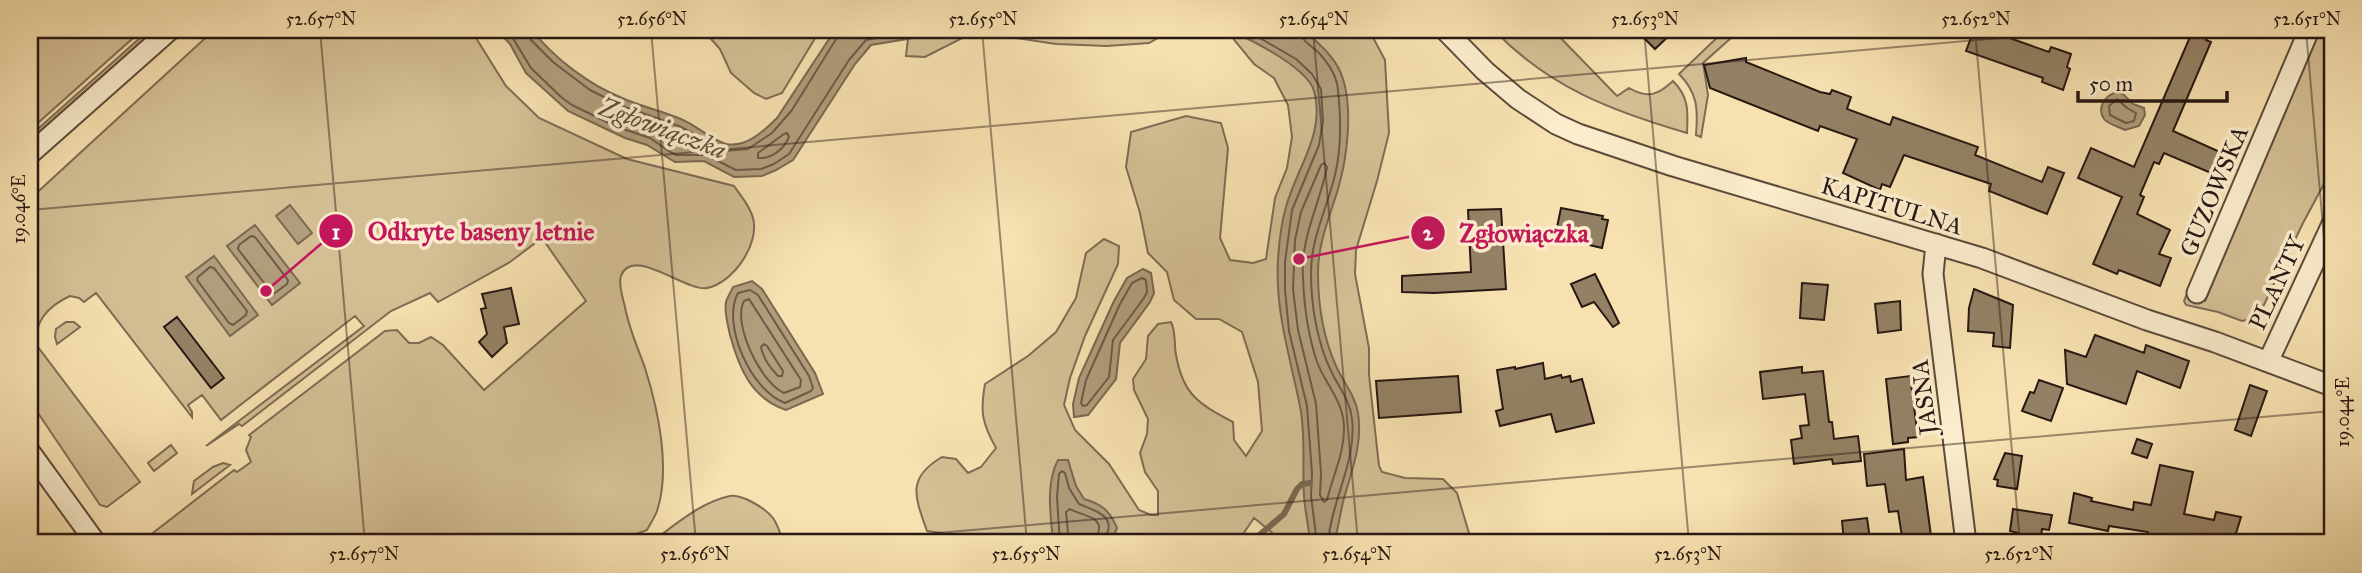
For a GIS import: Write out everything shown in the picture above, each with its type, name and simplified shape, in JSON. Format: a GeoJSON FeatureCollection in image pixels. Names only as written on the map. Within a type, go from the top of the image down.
{"type":"FeatureCollection","features":[{"type":"Feature","properties":{"kind":"street"},"geometry":{"type":"LineString","coordinates":[[30,154],[170,30]]}},
{"type":"Feature","properties":{"kind":"street","name":"GUZOWSKA"},"geometry":{"type":"LineString","coordinates":[[2197,293],[2309,30]]}},
{"type":"Feature","properties":{"kind":"street","name":"KAPITULNA"},"geometry":{"type":"LineString","coordinates":[[1451,34],[1485,71],[1518,99],[1578,135],[2001,265],[2332,386]]}},
{"type":"Feature","properties":{"kind":"street","name":"PLANTY"},"geometry":{"type":"LineString","coordinates":[[2268,362],[2332,224]]}},
{"type":"Feature","properties":{"kind":"street","name":"JASNA"},"geometry":{"type":"LineString","coordinates":[[1936,244],[1933,274],[1967,543]]}},
{"type":"Feature","properties":{"kind":"street"},"geometry":{"type":"LineString","coordinates":[[30,452],[96,543]]}},
{"type":"Feature","properties":{"kind":"shaded area"},"geometry":{"type":"Polygon","coordinates":[[[30,30],[142,30],[30,130],[30,30]]]}},
{"type":"Feature","properties":{"kind":"shaded area"},"geometry":{"type":"Polygon","coordinates":[[[149,30],[154,30],[30,140],[30,136],[149,30]]]}},
{"type":"Feature","properties":{"kind":"shaded area"},"geometry":{"type":"Polygon","coordinates":[[[214,30],[471,30],[506,86],[539,118],[627,159],[734,186],[750,209],[754,228],[742,261],[726,279],[707,288],[698,287],[648,267],[636,265],[627,268],[621,276],[620,287],[631,331],[654,402],[663,458],[663,477],[657,511],[647,530],[636,534],[653,541],[699,508],[719,499],[735,496],[753,502],[769,514],[784,543],[140,543],[234,470],[237,472],[251,462],[246,450],[251,437],[249,435],[385,331],[397,330],[409,343],[419,343],[431,337],[443,345],[484,390],[586,301],[542,238],[510,262],[438,302],[430,293],[391,311],[242,426],[239,424],[206,446],[364,326],[355,316],[221,420],[202,395],[188,405],[192,417],[96,293],[84,302],[70,296],[44,316],[37,330],[38,347],[140,482],[107,507],[100,505],[38,413],[30,418],[30,199],[214,30]]]}},
{"type":"Feature","properties":{"kind":"shaded area"},"geometry":{"type":"Polygon","coordinates":[[[703,30],[820,30],[782,93],[766,99],[754,93],[731,73],[720,49],[703,30]]]}},
{"type":"Feature","properties":{"kind":"shaded area"},"geometry":{"type":"Polygon","coordinates":[[[909,30],[1172,30],[1149,43],[1107,46],[1056,44],[970,34],[925,57],[906,56],[909,30]]]}},
{"type":"Feature","properties":{"kind":"shaded area"},"geometry":{"type":"Polygon","coordinates":[[[1228,30],[1369,30],[1385,60],[1389,133],[1356,250],[1355,274],[1369,348],[1369,375],[1379,466],[1382,472],[1405,478],[1443,479],[1457,493],[1472,543],[1280,543],[1280,539],[1254,518],[1237,543],[937,543],[943,533],[927,531],[917,498],[918,481],[931,465],[942,457],[956,459],[968,473],[981,467],[996,448],[983,417],[985,384],[1028,356],[1056,332],[1076,298],[1086,253],[1104,239],[1119,246],[1118,264],[1085,336],[1070,378],[1064,405],[1075,430],[1109,464],[1139,510],[1158,515],[1158,491],[1145,472],[1140,453],[1147,434],[1148,419],[1134,390],[1133,379],[1146,359],[1148,336],[1158,324],[1171,322],[1179,369],[1188,389],[1211,410],[1233,422],[1234,440],[1246,456],[1262,431],[1258,382],[1242,332],[1219,319],[1196,319],[1174,300],[1167,272],[1148,253],[1140,213],[1126,167],[1131,132],[1186,116],[1221,123],[1228,148],[1220,238],[1230,260],[1253,263],[1266,259],[1275,198],[1287,168],[1292,137],[1288,105],[1274,78],[1254,64],[1228,30]]]}},
{"type":"Feature","properties":{"kind":"shaded area"},"geometry":{"type":"Polygon","coordinates":[[[1494,30],[1553,30],[1617,96],[1629,88],[1642,94],[1652,94],[1673,81],[1682,93],[1686,105],[1687,133],[1633,116],[1583,95],[1536,67],[1494,30]]]}},
{"type":"Feature","properties":{"kind":"shaded area"},"geometry":{"type":"Polygon","coordinates":[[[1725,30],[1740,30],[1703,63],[1708,95],[1701,137],[1696,135],[1697,110],[1693,95],[1679,74],[1725,30]]]}},
{"type":"Feature","properties":{"kind":"shaded area"},"geometry":{"type":"Polygon","coordinates":[[[2319,30],[2332,30],[2332,169],[2256,318],[2242,321],[2186,305],[2184,301],[2193,279],[2189,298],[2205,301],[2319,30]]]}},
{"type":"Feature","properties":{"kind":"shaded area"},"geometry":{"type":"Polygon","coordinates":[[[66,322],[74,322],[80,327],[57,344],[56,329],[66,322]]]}},
{"type":"Feature","properties":{"kind":"shaded area"},"geometry":{"type":"Polygon","coordinates":[[[171,445],[177,453],[154,471],[148,463],[171,445]]]}},
{"type":"Feature","properties":{"kind":"shaded area"},"geometry":{"type":"Polygon","coordinates":[[[223,463],[230,465],[192,494],[194,481],[223,463]]]}},
{"type":"Feature","properties":{"kind":"water"},"geometry":{"type":"Polygon","coordinates":[[[497,30],[532,30],[562,61],[597,86],[683,120],[720,142],[733,145],[754,137],[777,118],[835,30],[1010,30],[971,37],[937,34],[871,45],[855,64],[793,160],[762,176],[734,177],[704,161],[675,162],[647,145],[625,138],[568,111],[526,73],[510,44],[497,30]]]}},
{"type":"Feature","properties":{"kind":"water"},"geometry":{"type":"Polygon","coordinates":[[[1230,30],[1304,30],[1336,64],[1346,91],[1348,134],[1344,164],[1322,240],[1318,272],[1320,308],[1325,332],[1336,366],[1354,400],[1359,425],[1355,458],[1334,543],[1310,543],[1304,496],[1302,417],[1284,334],[1278,279],[1284,213],[1316,122],[1314,91],[1301,73],[1290,64],[1230,30]]]}},
{"type":"Feature","properties":{"kind":"water"},"geometry":{"type":"Polygon","coordinates":[[[2117,92],[2133,104],[2144,108],[2145,115],[2139,126],[2125,130],[2104,119],[2101,110],[2103,102],[2117,92]]]}},
{"type":"Feature","properties":{"kind":"water"},"geometry":{"type":"Polygon","coordinates":[[[290,205],[312,233],[298,244],[276,216],[290,205]]]}},
{"type":"Feature","properties":{"kind":"water"},"geometry":{"type":"Polygon","coordinates":[[[255,225],[300,283],[272,305],[227,246],[255,225]]]}},
{"type":"Feature","properties":{"kind":"water"},"geometry":{"type":"Polygon","coordinates":[[[214,256],[258,315],[230,336],[186,277],[214,256]]]}},
{"type":"Feature","properties":{"kind":"water"},"geometry":{"type":"Polygon","coordinates":[[[1143,269],[1151,273],[1154,293],[1120,343],[1116,379],[1088,415],[1074,417],[1073,404],[1079,378],[1114,301],[1127,278],[1143,269]]]}},
{"type":"Feature","properties":{"kind":"water"},"geometry":{"type":"Polygon","coordinates":[[[752,281],[762,289],[815,373],[823,394],[786,410],[764,398],[748,380],[734,347],[727,323],[726,306],[733,287],[752,281]]]}},
{"type":"Feature","properties":{"kind":"water"},"geometry":{"type":"Polygon","coordinates":[[[1058,460],[1068,460],[1076,486],[1084,499],[1101,506],[1111,517],[1117,528],[1112,540],[1106,543],[1053,543],[1050,490],[1058,460]]]}},
{"type":"Feature","properties":{"kind":"building"},"geometry":{"type":"Polygon","coordinates":[[[1636,30],[1675,30],[1655,49],[1636,30]]]}},
{"type":"Feature","properties":{"kind":"building"},"geometry":{"type":"Polygon","coordinates":[[[1974,30],[1987,30],[2049,52],[2051,47],[2071,54],[2067,67],[2070,69],[2063,90],[2042,82],[2043,78],[1966,51],[1974,30]]]}},
{"type":"Feature","properties":{"kind":"building"},"geometry":{"type":"Polygon","coordinates":[[[2193,30],[2211,30],[2206,40],[2211,42],[2173,131],[2220,152],[2211,173],[2164,153],[2159,164],[2154,162],[2140,195],[2144,197],[2137,214],[2170,230],[2159,254],[2171,258],[2160,286],[2119,270],[2117,274],[2093,264],[2122,197],[2078,178],[2091,148],[2134,167],[2193,30]]]}},
{"type":"Feature","properties":{"kind":"building"},"geometry":{"type":"Polygon","coordinates":[[[1746,58],[1746,62],[1820,92],[1830,94],[1832,90],[1851,97],[1847,109],[1890,125],[1893,117],[1978,147],[1975,155],[2042,182],[2048,167],[2064,173],[2047,214],[1989,191],[1991,184],[1904,155],[1890,187],[1882,184],[1880,190],[1843,173],[1857,139],[1820,126],[1818,131],[1710,88],[1704,65],[1746,58]]]}},
{"type":"Feature","properties":{"kind":"building"},"geometry":{"type":"Polygon","coordinates":[[[1561,208],[1603,216],[1602,219],[1608,220],[1602,248],[1555,237],[1561,208]]]}},
{"type":"Feature","properties":{"kind":"building"},"geometry":{"type":"Polygon","coordinates":[[[1501,209],[1506,289],[1402,292],[1402,276],[1471,272],[1468,210],[1501,209]]]}},
{"type":"Feature","properties":{"kind":"building"},"geometry":{"type":"Polygon","coordinates":[[[1595,274],[1619,323],[1613,327],[1594,302],[1582,307],[1571,284],[1595,274]]]}},
{"type":"Feature","properties":{"kind":"building"},"geometry":{"type":"Polygon","coordinates":[[[1802,283],[1828,285],[1824,320],[1800,318],[1802,283]]]}},
{"type":"Feature","properties":{"kind":"building"},"geometry":{"type":"Polygon","coordinates":[[[511,288],[519,324],[504,327],[507,343],[492,357],[479,342],[487,334],[481,309],[486,308],[482,294],[511,288]]]}},
{"type":"Feature","properties":{"kind":"building"},"geometry":{"type":"Polygon","coordinates":[[[1974,289],[2013,305],[2010,348],[1993,346],[1994,333],[1968,331],[1969,308],[1974,289]]]}},
{"type":"Feature","properties":{"kind":"building"},"geometry":{"type":"Polygon","coordinates":[[[1900,301],[1901,330],[1878,333],[1875,304],[1900,301]]]}},
{"type":"Feature","properties":{"kind":"building"},"geometry":{"type":"Polygon","coordinates":[[[177,317],[224,378],[211,388],[164,327],[177,317]]]}},
{"type":"Feature","properties":{"kind":"building"},"geometry":{"type":"Polygon","coordinates":[[[2095,335],[2144,353],[2146,345],[2189,361],[2180,388],[2137,371],[2126,404],[2067,384],[2065,350],[2086,357],[2095,335]]]}},
{"type":"Feature","properties":{"kind":"building"},"geometry":{"type":"Polygon","coordinates":[[[1543,363],[1545,379],[1561,375],[1562,378],[1570,376],[1571,382],[1582,379],[1594,423],[1556,432],[1551,414],[1500,426],[1496,411],[1503,409],[1497,370],[1543,363]]]}},
{"type":"Feature","properties":{"kind":"building"},"geometry":{"type":"Polygon","coordinates":[[[1802,367],[1802,373],[1823,371],[1829,422],[1832,422],[1834,439],[1858,436],[1861,461],[1833,464],[1832,459],[1794,464],[1791,440],[1802,438],[1800,426],[1809,425],[1805,394],[1763,399],[1760,372],[1802,367]]]}},
{"type":"Feature","properties":{"kind":"building"},"geometry":{"type":"Polygon","coordinates":[[[1458,376],[1461,412],[1379,418],[1376,381],[1458,376]]]}},
{"type":"Feature","properties":{"kind":"building"},"geometry":{"type":"Polygon","coordinates":[[[1910,376],[1918,437],[1908,438],[1908,442],[1893,444],[1886,379],[1910,376]]]}},
{"type":"Feature","properties":{"kind":"building"},"geometry":{"type":"Polygon","coordinates":[[[2039,380],[2063,388],[2051,421],[2022,411],[2030,392],[2034,393],[2039,380]]]}},
{"type":"Feature","properties":{"kind":"building"},"geometry":{"type":"Polygon","coordinates":[[[2250,385],[2267,391],[2251,436],[2235,430],[2250,385]]]}},
{"type":"Feature","properties":{"kind":"building"},"geometry":{"type":"Polygon","coordinates":[[[2137,439],[2152,444],[2147,458],[2132,453],[2137,439]]]}},
{"type":"Feature","properties":{"kind":"building"},"geometry":{"type":"Polygon","coordinates":[[[1904,449],[1906,480],[1923,477],[1932,543],[1903,543],[1898,511],[1889,512],[1885,484],[1867,486],[1864,454],[1904,449]]]}},
{"type":"Feature","properties":{"kind":"building"},"geometry":{"type":"Polygon","coordinates":[[[2005,453],[2022,456],[2017,489],[1997,486],[1998,480],[1994,479],[2005,453]]]}},
{"type":"Feature","properties":{"kind":"building"},"geometry":{"type":"Polygon","coordinates":[[[2160,465],[2193,472],[2184,514],[2214,520],[2216,512],[2241,517],[2233,543],[2169,543],[2147,537],[2148,532],[2109,526],[2108,531],[2069,523],[2074,493],[2092,498],[2091,501],[2133,510],[2134,502],[2151,505],[2160,465]]]}},
{"type":"Feature","properties":{"kind":"building"},"geometry":{"type":"Polygon","coordinates":[[[2013,509],[2052,515],[2049,530],[2042,529],[2040,542],[2017,539],[2018,533],[2010,531],[2013,509]]]}},
{"type":"Feature","properties":{"kind":"building"},"geometry":{"type":"Polygon","coordinates":[[[1867,518],[1870,539],[1844,542],[1842,521],[1867,518]]]}},
{"type":"Feature","properties":{"kind":"waterway"},"geometry":{"type":"LineString","coordinates":[[1250,543],[1284,514],[1297,489],[1302,484],[1310,483]]}},
{"type":"Feature","properties":{"kind":"place","name":"Zgłowiączka"},"geometry":{"type":"Point","coordinates":[1299,259]}},
{"type":"Feature","properties":{"kind":"place","name":"Odkryte baseny letnie"},"geometry":{"type":"Point","coordinates":[266,291]}}]}
